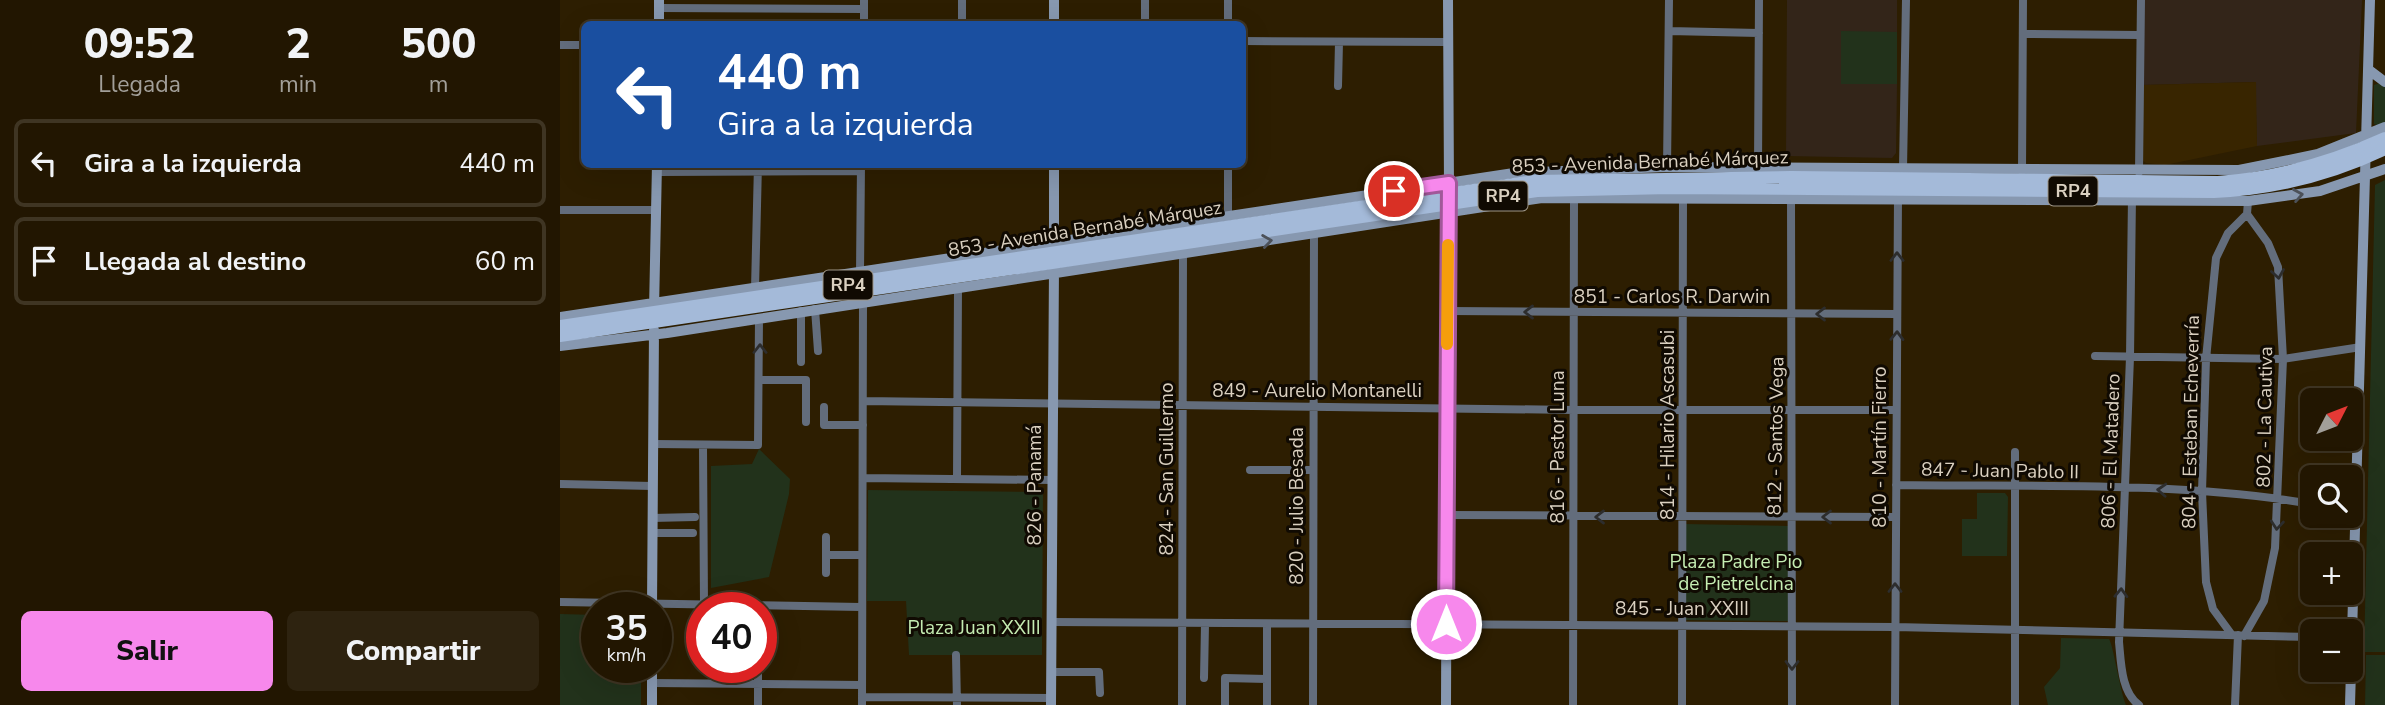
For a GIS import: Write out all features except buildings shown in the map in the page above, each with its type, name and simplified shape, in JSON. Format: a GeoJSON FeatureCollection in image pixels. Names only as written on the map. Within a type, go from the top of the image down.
{"type":"FeatureCollection","features":[{"type":"Feature","properties":{"kind":"main road","name":"RP4"},"geometry":{"type":"LineString","coordinates":[[2368,147],[2385,138]]}},
{"type":"Feature","properties":{"kind":"main road","name":"853 - Avenida Bernabé Márquez"},"geometry":{"type":"LineString","coordinates":[[1182,244],[1448,197],[1562,180],[1791,183],[1970,179],[2233,181],[2288,172],[2368,147]]}},
{"type":"Feature","properties":{"kind":"main road","name":"853 - Avenida Bernabé Márquez"},"geometry":{"type":"LineString","coordinates":[[560,336],[815,290],[1314,229],[1448,197],[1683,193],[1791,183],[1898,195],[2132,197],[2261,188],[2328,172],[2368,147]]}},
{"type":"Feature","properties":{"kind":"main road","name":"RP4"},"geometry":{"type":"LineString","coordinates":[[2368,147],[2385,149]]}},
{"type":"Feature","properties":{"kind":"main road"},"geometry":{"type":"LineString","coordinates":[[1944,169],[1970,179]]}},
{"type":"Feature","properties":{"kind":"main road"},"geometry":{"type":"LineString","coordinates":[[1542,171],[1562,180]]}},
{"type":"Feature","properties":{"kind":"main road","name":"853 - Avenida Bernabé Márquez"},"geometry":{"type":"LineString","coordinates":[[560,327],[654,320],[863,297],[1054,259]]}},
{"type":"Feature","properties":{"kind":"main road"},"geometry":{"type":"LineString","coordinates":[[795,282],[815,290]]}},
{"type":"Feature","properties":{"kind":"street"},"geometry":{"type":"LineString","coordinates":[[962,0],[962,21]]}},
{"type":"Feature","properties":{"kind":"street"},"geometry":{"type":"LineString","coordinates":[[1054,0],[1054,21]]}},
{"type":"Feature","properties":{"kind":"street"},"geometry":{"type":"LineString","coordinates":[[1145,0],[1145,21]]}},
{"type":"Feature","properties":{"kind":"street"},"geometry":{"type":"LineString","coordinates":[[1228,0],[1228,21]]}},
{"type":"Feature","properties":{"kind":"street"},"geometry":{"type":"LineString","coordinates":[[1446,705],[1448,0]]}},
{"type":"Feature","properties":{"kind":"street"},"geometry":{"type":"LineString","coordinates":[[1667,167],[1669,0]]}},
{"type":"Feature","properties":{"kind":"street"},"geometry":{"type":"LineString","coordinates":[[1758,167],[1759,0]]}},
{"type":"Feature","properties":{"kind":"street"},"geometry":{"type":"LineString","coordinates":[[1903,169],[1906,0]]}},
{"type":"Feature","properties":{"kind":"street"},"geometry":{"type":"LineString","coordinates":[[2022,171],[2023,0]]}},
{"type":"Feature","properties":{"kind":"street"},"geometry":{"type":"LineString","coordinates":[[2139,172],[2141,0]]}},
{"type":"Feature","properties":{"kind":"street"},"geometry":{"type":"LineString","coordinates":[[2356,465],[2368,147],[2370,0]]}},
{"type":"Feature","properties":{"kind":"street"},"geometry":{"type":"LineString","coordinates":[[659,4],[864,4]]}},
{"type":"Feature","properties":{"kind":"street"},"geometry":{"type":"LineString","coordinates":[[1669,31],[1759,33]]}},
{"type":"Feature","properties":{"kind":"street"},"geometry":{"type":"LineString","coordinates":[[2023,34],[2140,35]]}},
{"type":"Feature","properties":{"kind":"street"},"geometry":{"type":"LineString","coordinates":[[1246,41],[1448,42]]}},
{"type":"Feature","properties":{"kind":"street"},"geometry":{"type":"LineString","coordinates":[[1338,86],[1339,42]]}},
{"type":"Feature","properties":{"kind":"street"},"geometry":{"type":"LineString","coordinates":[[560,45],[581,45]]}},
{"type":"Feature","properties":{"kind":"street"},"geometry":{"type":"LineString","coordinates":[[2368,70],[2385,82]]}},
{"type":"Feature","properties":{"kind":"street"},"geometry":{"type":"LineString","coordinates":[[2368,147],[2385,127]]}},
{"type":"Feature","properties":{"kind":"street","name":"853 - Avenida Bernabé Márquez"},"geometry":{"type":"LineString","coordinates":[[560,317],[654,320],[759,317],[815,309],[863,297],[958,287],[1054,259],[1228,215],[1448,197],[1542,171],[1758,167],[1791,183],[1903,169],[2213,172],[2258,168],[2318,154],[2368,147]]}},
{"type":"Feature","properties":{"kind":"street"},"geometry":{"type":"LineString","coordinates":[[652,592],[657,168]]}},
{"type":"Feature","properties":{"kind":"street"},"geometry":{"type":"LineString","coordinates":[[755,289],[758,168]]}},
{"type":"Feature","properties":{"kind":"street"},"geometry":{"type":"LineString","coordinates":[[860,273],[861,168]]}},
{"type":"Feature","properties":{"kind":"street","name":"826 - Panamá"},"geometry":{"type":"LineString","coordinates":[[1051,701],[1054,168]]}},
{"type":"Feature","properties":{"kind":"street"},"geometry":{"type":"LineString","coordinates":[[1228,168],[1228,215]]}},
{"type":"Feature","properties":{"kind":"street","name":"853 - Avenida Bernabé Márquez"},"geometry":{"type":"LineString","coordinates":[[2132,197],[2248,201],[2320,191],[2367,178],[2385,169]]}},
{"type":"Feature","properties":{"kind":"street","name":"812 - Santos Vega"},"geometry":{"type":"LineString","coordinates":[[1791,183],[1792,705]]}},
{"type":"Feature","properties":{"kind":"street","name":"816 - Pastor Luna"},"geometry":{"type":"LineString","coordinates":[[1573,705],[1574,193]]}},
{"type":"Feature","properties":{"kind":"street","name":"814 - Hilario Ascasubi"},"geometry":{"type":"LineString","coordinates":[[1682,705],[1683,193]]}},
{"type":"Feature","properties":{"kind":"street","name":"810 - Martín Fierro"},"geometry":{"type":"LineString","coordinates":[[1895,705],[1898,195]]}},
{"type":"Feature","properties":{"kind":"street","name":"806 - El Matadero"},"geometry":{"type":"LineString","coordinates":[[2132,197],[2130,357],[2120,632],[2124,678],[2133,700],[2139,705]]}},
{"type":"Feature","properties":{"kind":"street"},"geometry":{"type":"LineString","coordinates":[[2247,214],[2248,201]]}},
{"type":"Feature","properties":{"kind":"street"},"geometry":{"type":"LineString","coordinates":[[560,210],[656,210]]}},
{"type":"Feature","properties":{"kind":"street","name":"802 - La Cautiva"},"geometry":{"type":"LineString","coordinates":[[2235,705],[2238,635],[2259,611],[2268,588],[2279,498],[2283,359],[2278,267],[2268,243],[2247,214]]}},
{"type":"Feature","properties":{"kind":"street","name":"804 - Esteban Echeverría"},"geometry":{"type":"LineString","coordinates":[[2238,635],[2217,615],[2208,592],[2202,492],[2211,286],[2216,258],[2228,233],[2247,214]]}},
{"type":"Feature","properties":{"kind":"street","name":"820 - Julio Besada"},"geometry":{"type":"LineString","coordinates":[[1312,705],[1314,229]]}},
{"type":"Feature","properties":{"kind":"street","name":"853 - Avenida Bernabé Márquez"},"geometry":{"type":"LineString","coordinates":[[560,346],[755,289],[795,282],[860,273],[1054,259],[1182,244]]}},
{"type":"Feature","properties":{"kind":"street","name":"824 - San Guillermo"},"geometry":{"type":"LineString","coordinates":[[1182,244],[1182,705]]}},
{"type":"Feature","properties":{"kind":"street"},"geometry":{"type":"LineString","coordinates":[[957,478],[958,287]]}},
{"type":"Feature","properties":{"kind":"street"},"geometry":{"type":"LineString","coordinates":[[863,297],[862,701],[1051,701]]}},
{"type":"Feature","properties":{"kind":"street"},"geometry":{"type":"LineString","coordinates":[[815,309],[818,351]]}},
{"type":"Feature","properties":{"kind":"street"},"geometry":{"type":"LineString","coordinates":[[801,311],[802,362]]}},
{"type":"Feature","properties":{"kind":"street","name":"851 - Carlos R. Darwin"},"geometry":{"type":"LineString","coordinates":[[1448,312],[1897,314]]}},
{"type":"Feature","properties":{"kind":"street"},"geometry":{"type":"LineString","coordinates":[[653,444],[758,445],[759,317]]}},
{"type":"Feature","properties":{"kind":"street"},"geometry":{"type":"LineString","coordinates":[[2095,356],[2283,359],[2361,348]]}},
{"type":"Feature","properties":{"kind":"street"},"geometry":{"type":"LineString","coordinates":[[760,380],[806,380],[806,422]]}},
{"type":"Feature","properties":{"kind":"street","name":"849 - Aurelio Montanelli"},"geometry":{"type":"LineString","coordinates":[[863,401],[1574,410],[1896,410]]}},
{"type":"Feature","properties":{"kind":"street"},"geometry":{"type":"LineString","coordinates":[[824,407],[824,425],[863,425]]}},
{"type":"Feature","properties":{"kind":"street"},"geometry":{"type":"LineString","coordinates":[[703,445],[704,592]]}},
{"type":"Feature","properties":{"kind":"street"},"geometry":{"type":"LineString","coordinates":[[2015,452],[2015,705]]}},
{"type":"Feature","properties":{"kind":"street"},"geometry":{"type":"LineString","coordinates":[[1250,470],[1313,470]]}},
{"type":"Feature","properties":{"kind":"street"},"geometry":{"type":"LineString","coordinates":[[863,478],[1052,480]]}},
{"type":"Feature","properties":{"kind":"street"},"geometry":{"type":"LineString","coordinates":[[560,484],[653,486]]}},
{"type":"Feature","properties":{"kind":"street","name":"847 - Juan Pablo II"},"geometry":{"type":"LineString","coordinates":[[1896,485],[2125,488],[2300,501]]}},
{"type":"Feature","properties":{"kind":"street"},"geometry":{"type":"LineString","coordinates":[[1446,515],[1896,517]]}},
{"type":"Feature","properties":{"kind":"street"},"geometry":{"type":"LineString","coordinates":[[652,518],[695,517]]}},
{"type":"Feature","properties":{"kind":"street"},"geometry":{"type":"LineString","coordinates":[[2351,619],[2354,528]]}},
{"type":"Feature","properties":{"kind":"street"},"geometry":{"type":"LineString","coordinates":[[652,533],[693,533]]}},
{"type":"Feature","properties":{"kind":"street"},"geometry":{"type":"LineString","coordinates":[[826,537],[826,573]]}},
{"type":"Feature","properties":{"kind":"street"},"geometry":{"type":"LineString","coordinates":[[826,555],[862,555]]}},
{"type":"Feature","properties":{"kind":"street"},"geometry":{"type":"LineString","coordinates":[[560,602],[581,603]]}},
{"type":"Feature","properties":{"kind":"street"},"geometry":{"type":"LineString","coordinates":[[777,607],[861,607]]}},
{"type":"Feature","properties":{"kind":"street","name":"845 - Juan XXIII"},"geometry":{"type":"LineString","coordinates":[[1052,622],[1895,627],[2300,637]]}},
{"type":"Feature","properties":{"kind":"street"},"geometry":{"type":"LineString","coordinates":[[1204,678],[1205,624]]}},
{"type":"Feature","properties":{"kind":"street"},"geometry":{"type":"LineString","coordinates":[[1267,624],[1267,705]]}},
{"type":"Feature","properties":{"kind":"street"},"geometry":{"type":"LineString","coordinates":[[957,654],[957,701]]}},
{"type":"Feature","properties":{"kind":"street"},"geometry":{"type":"LineString","coordinates":[[1052,672],[1099,672],[1100,694]]}},
{"type":"Feature","properties":{"kind":"street"},"geometry":{"type":"LineString","coordinates":[[1225,705],[1224,678],[1267,679]]}},
{"type":"Feature","properties":{"kind":"street"},"geometry":{"type":"LineString","coordinates":[[672,682],[862,685]]}},
{"type":"Feature","properties":{"kind":"street"},"geometry":{"type":"LineString","coordinates":[[2350,682],[2350,705]]}},
{"type":"Feature","properties":{"kind":"street"},"geometry":{"type":"LineString","coordinates":[[652,683],[652,705]]}},
{"type":"Feature","properties":{"kind":"street"},"geometry":{"type":"LineString","coordinates":[[758,684],[758,705]]}},
{"type":"Feature","properties":{"kind":"shaded area"},"geometry":{"type":"Polygon","coordinates":[[[1787,0],[1897,0],[1897,32],[1841,32],[1841,84],[1897,84],[1896,153],[1892,158],[1786,156],[1787,0]]]}},
{"type":"Feature","properties":{"kind":"shaded area"},"geometry":{"type":"Polygon","coordinates":[[[2143,0],[2362,0],[2356,133],[2257,146],[2255,82],[2143,85],[2143,0]]]}},
{"type":"Feature","properties":{"kind":"shaded area"},"geometry":{"type":"Polygon","coordinates":[[[2256,82],[2257,146],[2165,165],[2142,160],[2143,85],[2256,82]]]}},
{"type":"Feature","properties":{"kind":"green space"},"geometry":{"type":"Polygon","coordinates":[[[1841,31],[1897,32],[1897,84],[1841,84],[1841,31]]]}},
{"type":"Feature","properties":{"kind":"green space"},"geometry":{"type":"Polygon","coordinates":[[[2380,83],[2385,86],[2385,123],[2380,126],[2374,124],[2374,85],[2380,83]]]}},
{"type":"Feature","properties":{"kind":"green space"},"geometry":{"type":"Polygon","coordinates":[[[2385,180],[2385,652],[2364,652],[2375,185],[2385,180]]]}},
{"type":"Feature","properties":{"kind":"green space"},"geometry":{"type":"Polygon","coordinates":[[[759,449],[790,479],[789,494],[769,577],[711,588],[711,466],[752,464],[759,449]]]}},
{"type":"Feature","properties":{"kind":"green space","name":"Plaza Juan XXIII"},"geometry":{"type":"Polygon","coordinates":[[[868,490],[1043,492],[1042,655],[909,655],[906,601],[867,601],[868,490]]]}},
{"type":"Feature","properties":{"kind":"green space"},"geometry":{"type":"Polygon","coordinates":[[[1977,493],[2005,493],[2008,497],[2007,556],[1962,556],[1962,519],[1977,519],[1977,493]]]}},
{"type":"Feature","properties":{"kind":"green space","name":"Plaza Padre Pio de Pietrelcina"},"geometry":{"type":"Polygon","coordinates":[[[1684,524],[1789,526],[1788,621],[1683,620],[1684,524]]]}},
{"type":"Feature","properties":{"kind":"green space"},"geometry":{"type":"Polygon","coordinates":[[[560,614],[581,615],[581,683],[641,683],[641,705],[560,705],[560,614]]]}},
{"type":"Feature","properties":{"kind":"green space"},"geometry":{"type":"Polygon","coordinates":[[[2061,638],[2109,639],[2126,705],[2048,705],[2044,687],[2060,668],[2061,638]]]}},
{"type":"Feature","properties":{"kind":"green space"},"geometry":{"type":"Polygon","coordinates":[[[2366,655],[2385,655],[2385,705],[2365,705],[2366,655]]]}},
{"type":"Feature","properties":{"kind":"slow traffic"},"geometry":{"type":"LineString","coordinates":[[1447,344],[1448,245]]}},
{"type":"Feature","properties":{"kind":"route"},"geometry":{"type":"LineString","coordinates":[[1394,191],[1449,183],[1446,624]]}}]}
